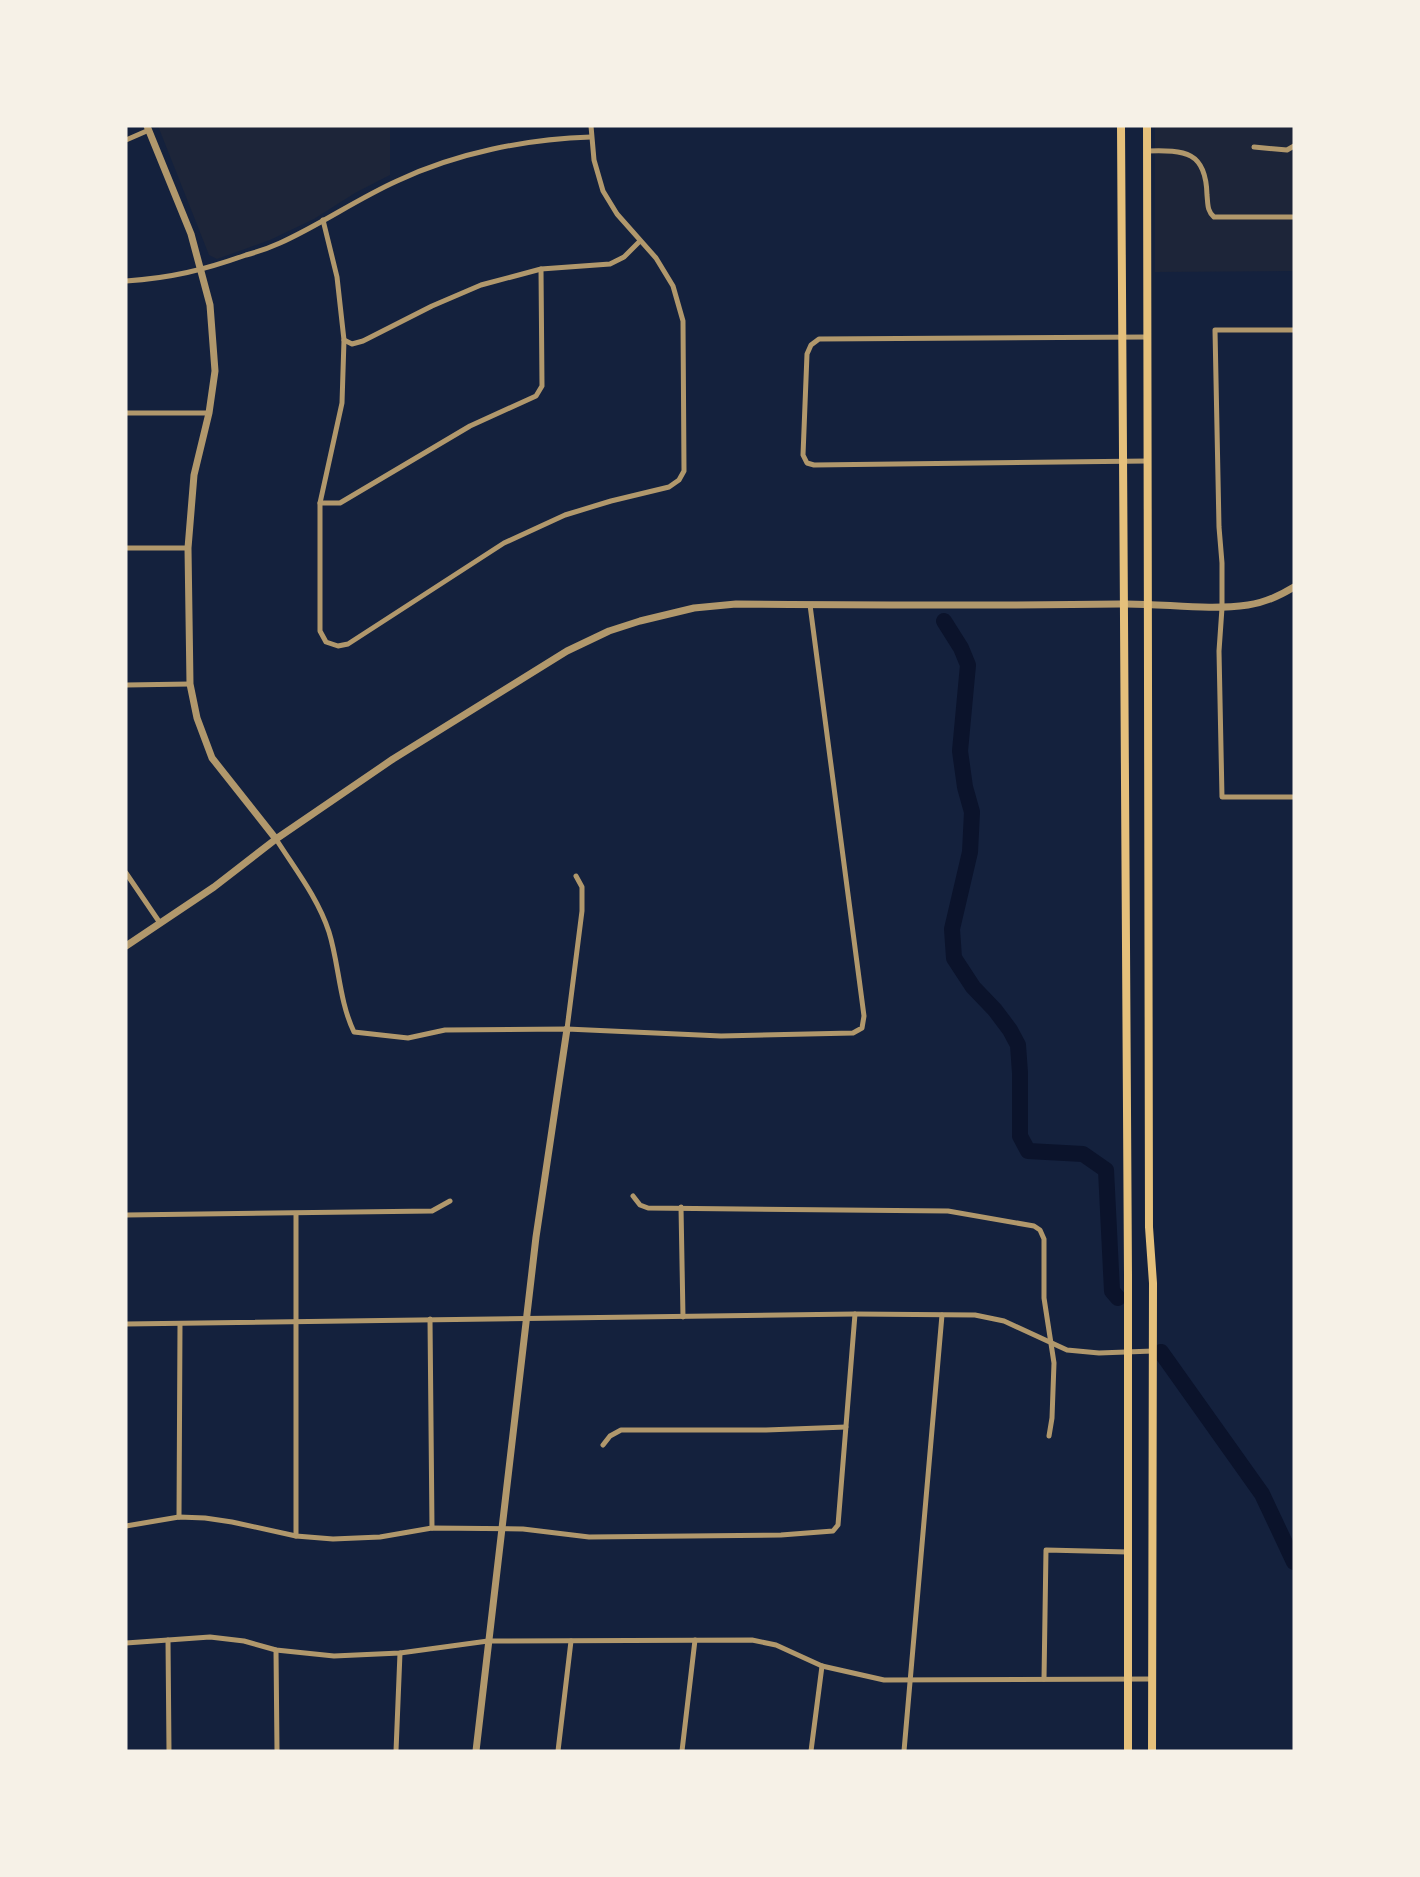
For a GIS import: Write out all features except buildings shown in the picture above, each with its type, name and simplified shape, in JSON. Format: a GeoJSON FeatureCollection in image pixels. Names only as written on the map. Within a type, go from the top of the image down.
{"type":"FeatureCollection","features":[{"type":"Feature","properties":{"kind":"main road"},"geometry":{"type":"LineString","coordinates":[[1121,126],[1128,1751]]}},
{"type":"Feature","properties":{"kind":"main road"},"geometry":{"type":"LineString","coordinates":[[1147,126],[1149,1217],[1154,1351],[1152,1751]]}},
{"type":"Feature","properties":{"kind":"street"},"geometry":{"type":"LineString","coordinates":[[323,219],[337,277],[344,340],[342,403],[320,503],[320,631],[326,642],[338,646],[348,644],[504,543],[565,515],[669,487],[676,483],[684,471],[683,321],[673,286],[656,258],[617,214],[603,191],[594,160],[591,126]]}},
{"type":"Feature","properties":{"kind":"street"},"geometry":{"type":"LineString","coordinates":[[126,140],[148,128],[190,234],[210,305],[215,371],[210,413],[194,475],[188,548],[190,684],[197,718],[212,758],[276,839],[320,908],[330,934],[338,977],[354,1032],[408,1038],[445,1030],[567,1029],[721,1036],[847,1034],[862,1028],[863,1002],[810,605]]}},
{"type":"Feature","properties":{"kind":"street"},"geometry":{"type":"LineString","coordinates":[[126,281],[200,271],[279,244],[398,180],[457,159],[489,150],[540,141],[591,137]]}},
{"type":"Feature","properties":{"kind":"street"},"geometry":{"type":"LineString","coordinates":[[1254,147],[1287,150],[1294,146]]}},
{"type":"Feature","properties":{"kind":"street"},"geometry":{"type":"LineString","coordinates":[[1147,151],[1179,150],[1189,154],[1201,166],[1207,180],[1208,209],[1214,217],[1294,217]]}},
{"type":"Feature","properties":{"kind":"street"},"geometry":{"type":"LineString","coordinates":[[344,340],[352,344],[363,341],[432,306],[481,285],[540,268],[610,264],[624,257],[640,240]]}},
{"type":"Feature","properties":{"kind":"street"},"geometry":{"type":"LineString","coordinates":[[320,503],[340,502],[470,426],[536,396],[543,386],[540,268]]}},
{"type":"Feature","properties":{"kind":"street"},"geometry":{"type":"LineString","coordinates":[[1294,330],[1215,330],[1222,608],[1219,651],[1222,797],[1294,797]]}},
{"type":"Feature","properties":{"kind":"street"},"geometry":{"type":"LineString","coordinates":[[1147,338],[819,339],[811,345],[807,354],[803,455],[807,463],[814,465],[1147,461]]}},
{"type":"Feature","properties":{"kind":"street"},"geometry":{"type":"LineString","coordinates":[[126,413],[210,413]]}},
{"type":"Feature","properties":{"kind":"street"},"geometry":{"type":"LineString","coordinates":[[126,548],[188,548]]}},
{"type":"Feature","properties":{"kind":"street"},"geometry":{"type":"LineString","coordinates":[[126,946],[214,887],[276,839],[393,759],[567,651],[609,631],[640,621],[694,608],[736,604],[1124,604],[1222,608],[1251,605],[1294,587]]}},
{"type":"Feature","properties":{"kind":"street"},"geometry":{"type":"LineString","coordinates":[[126,685],[190,684]]}},
{"type":"Feature","properties":{"kind":"street"},"geometry":{"type":"LineString","coordinates":[[126,873],[160,923]]}},
{"type":"Feature","properties":{"kind":"street"},"geometry":{"type":"LineString","coordinates":[[476,1751],[538,1226],[582,911],[582,887],[576,876]]}},
{"type":"Feature","properties":{"kind":"street"},"geometry":{"type":"LineString","coordinates":[[633,1196],[640,1205],[648,1208],[948,1211],[1034,1226],[1040,1230],[1044,1239],[1044,1298],[1054,1363],[1049,1436]]}},
{"type":"Feature","properties":{"kind":"street"},"geometry":{"type":"LineString","coordinates":[[126,1215],[296,1215],[432,1211],[450,1201]]}},
{"type":"Feature","properties":{"kind":"street"},"geometry":{"type":"LineString","coordinates":[[681,1207],[683,1317]]}},
{"type":"Feature","properties":{"kind":"street"},"geometry":{"type":"LineString","coordinates":[[296,1215],[296,1536]]}},
{"type":"Feature","properties":{"kind":"street"},"geometry":{"type":"LineString","coordinates":[[126,1324],[855,1314],[975,1315],[1004,1321],[1067,1350],[1099,1353],[1154,1351]]}},
{"type":"Feature","properties":{"kind":"street"},"geometry":{"type":"LineString","coordinates":[[126,1526],[179,1517],[232,1522],[296,1536],[333,1539],[380,1537],[432,1528],[523,1528],[589,1537],[781,1535],[833,1531],[838,1525],[855,1314]]}},
{"type":"Feature","properties":{"kind":"street"},"geometry":{"type":"LineString","coordinates":[[904,1751],[942,1315]]}},
{"type":"Feature","properties":{"kind":"street"},"geometry":{"type":"LineString","coordinates":[[430,1319],[432,1528]]}},
{"type":"Feature","properties":{"kind":"street"},"geometry":{"type":"LineString","coordinates":[[179,1517],[180,1324]]}},
{"type":"Feature","properties":{"kind":"street"},"geometry":{"type":"LineString","coordinates":[[603,1445],[610,1436],[621,1430],[766,1430],[846,1427]]}},
{"type":"Feature","properties":{"kind":"street"},"geometry":{"type":"LineString","coordinates":[[1044,1679],[1046,1551],[1128,1552]]}},
{"type":"Feature","properties":{"kind":"street"},"geometry":{"type":"LineString","coordinates":[[126,1643],[210,1637],[244,1641],[276,1650],[334,1656],[400,1653],[488,1641],[752,1640],[776,1645],[822,1666],[884,1680],[1153,1679]]}},
{"type":"Feature","properties":{"kind":"street"},"geometry":{"type":"LineString","coordinates":[[168,1640],[169,1751]]}},
{"type":"Feature","properties":{"kind":"street"},"geometry":{"type":"LineString","coordinates":[[682,1751],[695,1640]]}},
{"type":"Feature","properties":{"kind":"street"},"geometry":{"type":"LineString","coordinates":[[558,1751],[571,1641]]}},
{"type":"Feature","properties":{"kind":"street"},"geometry":{"type":"LineString","coordinates":[[276,1650],[277,1751]]}},
{"type":"Feature","properties":{"kind":"street"},"geometry":{"type":"LineString","coordinates":[[396,1751],[400,1653]]}},
{"type":"Feature","properties":{"kind":"street"},"geometry":{"type":"LineString","coordinates":[[811,1751],[822,1666]]}},
{"type":"Feature","properties":{"kind":"shaded area"},"geometry":{"type":"Polygon","coordinates":[[[158,126],[390,126],[390,175],[355,193],[314,219],[270,240],[217,259],[209,255],[158,126]]]}},
{"type":"Feature","properties":{"kind":"shaded area"},"geometry":{"type":"Polygon","coordinates":[[[1155,126],[1294,126],[1294,271],[1155,272],[1155,126]]]}},
{"type":"Feature","properties":{"kind":"waterway"},"geometry":{"type":"LineString","coordinates":[[944,621],[961,648],[968,665],[960,751],[965,787],[972,812],[970,852],[952,929],[954,958],[973,987],[1010,1030],[1018,1045],[1020,1136],[1028,1151],[1083,1154],[1106,1170],[1112,1291],[1118,1298]]}},
{"type":"Feature","properties":{"kind":"waterway"},"geometry":{"type":"LineString","coordinates":[[1161,1352],[1262,1494],[1294,1562]]}}]}
